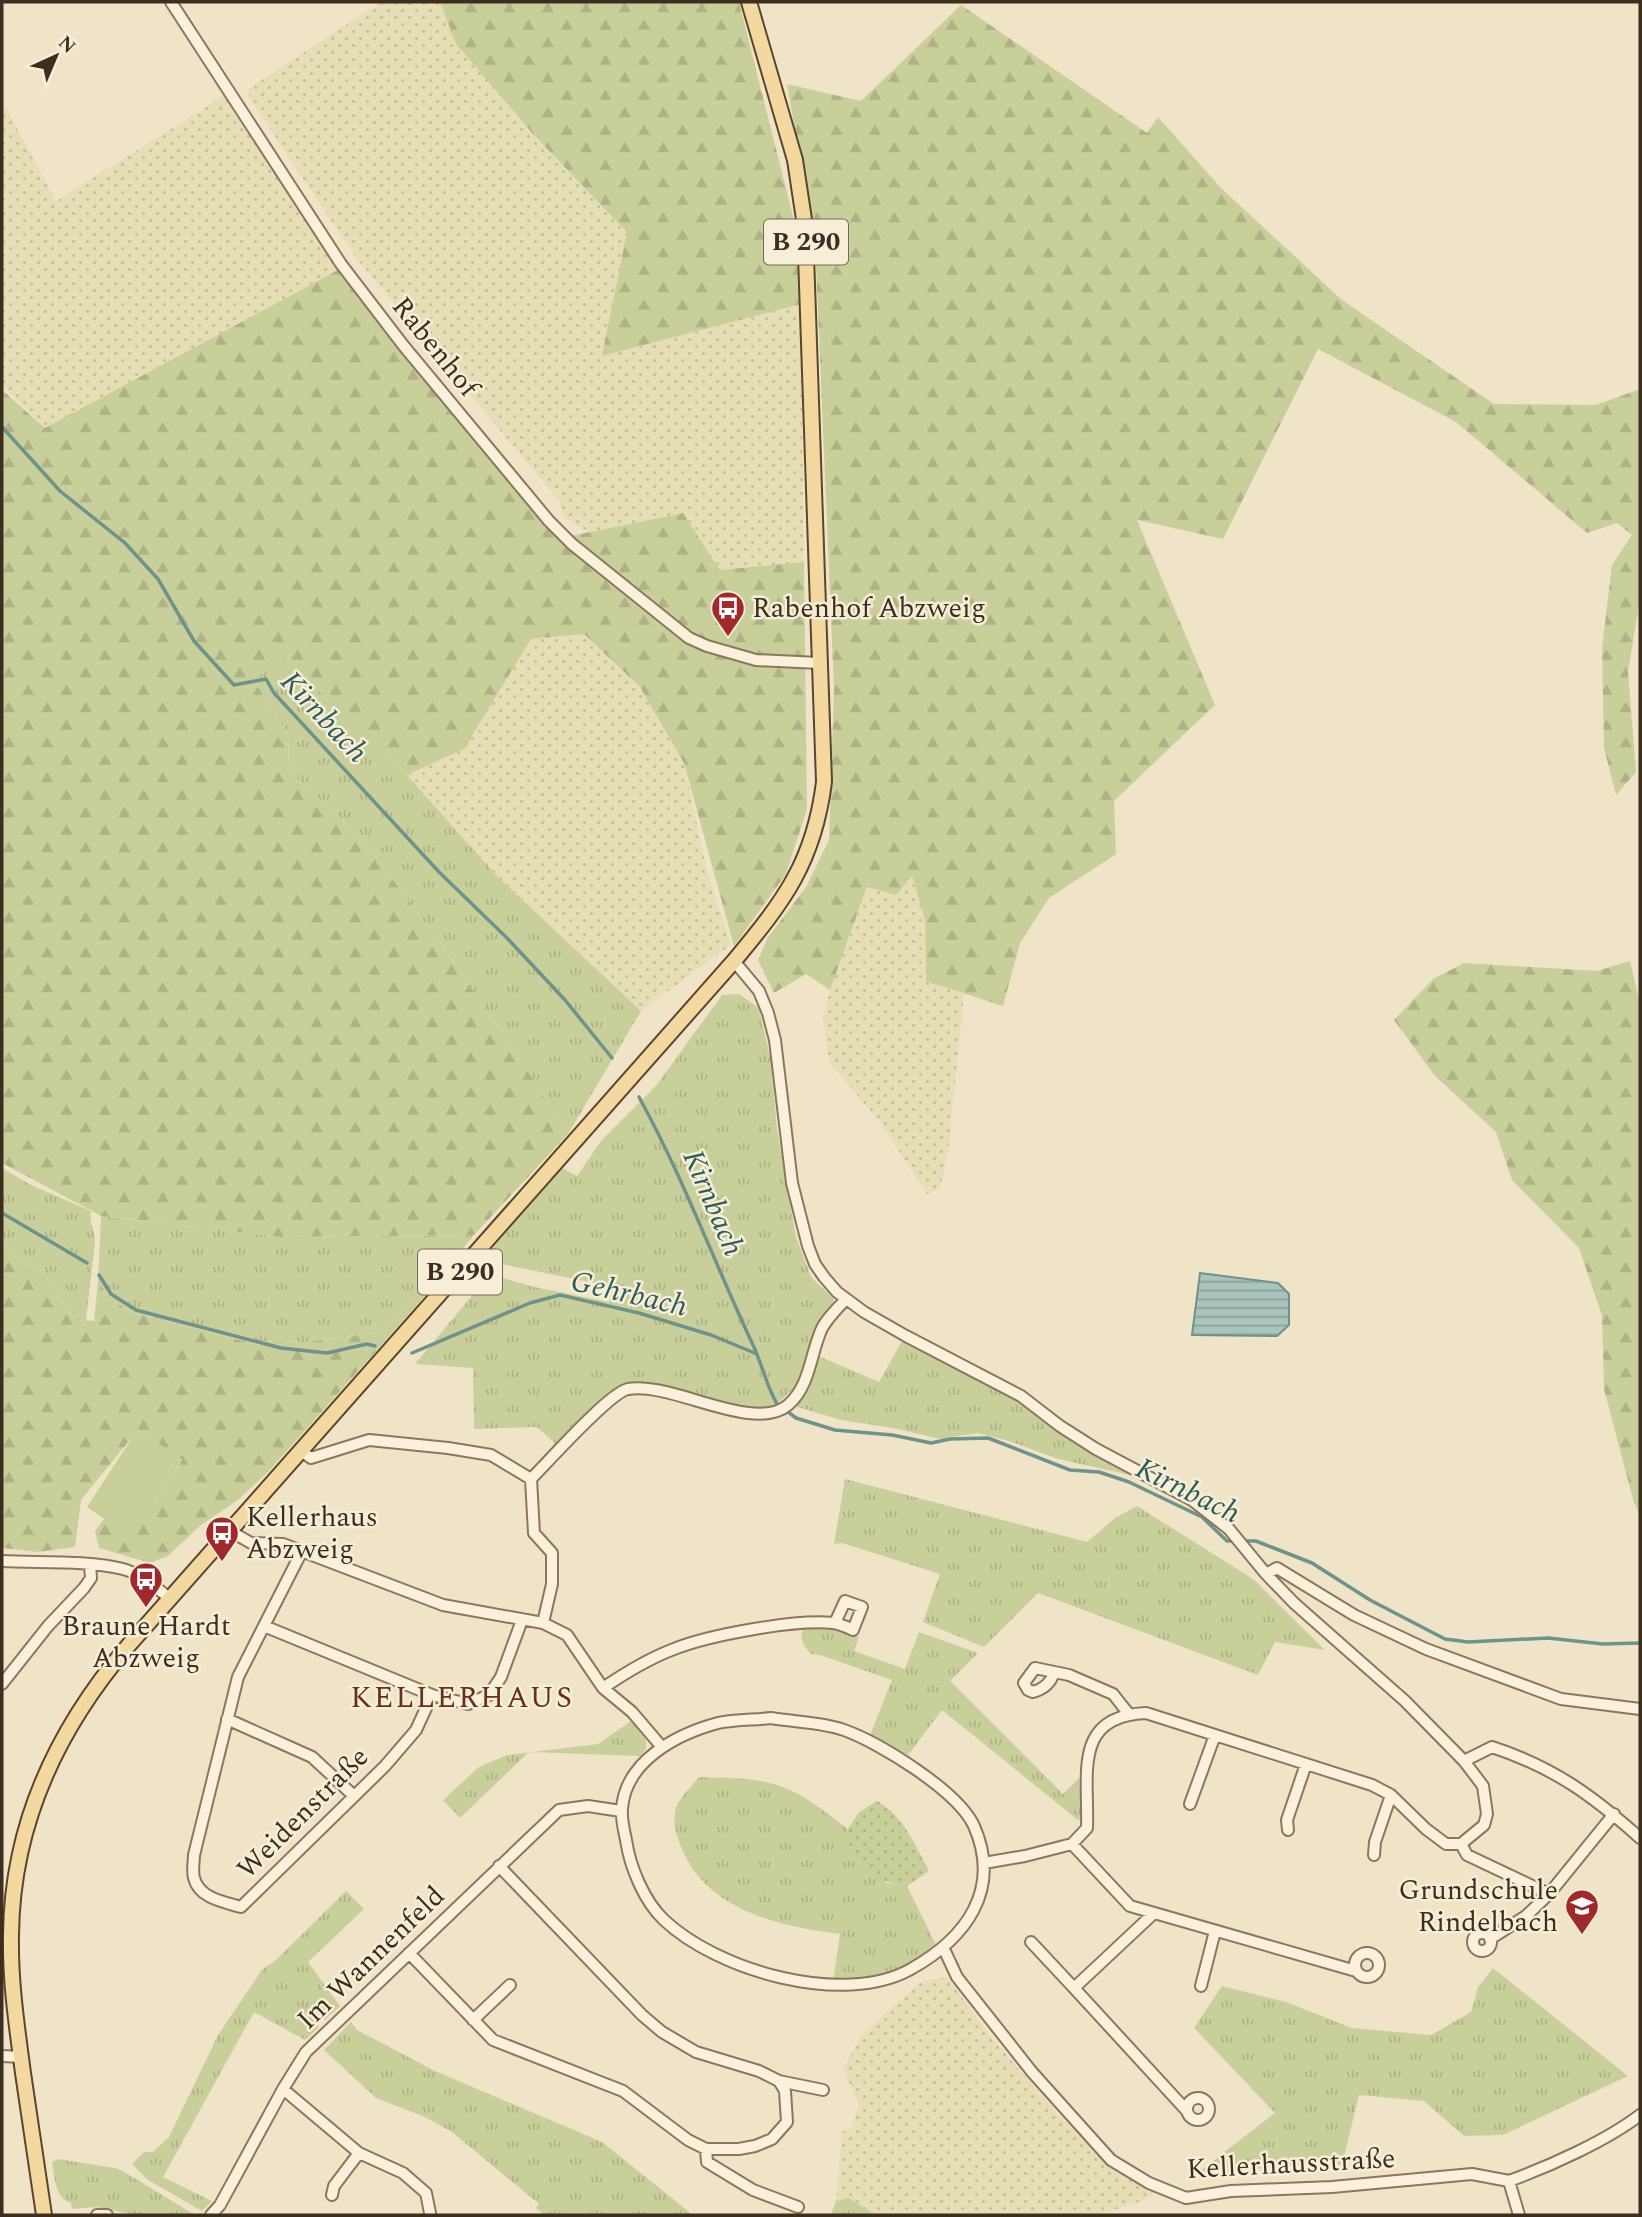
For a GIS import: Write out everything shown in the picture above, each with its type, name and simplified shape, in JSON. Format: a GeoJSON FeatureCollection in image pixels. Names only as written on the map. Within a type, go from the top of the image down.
{"type":"FeatureCollection","features":[{"type":"Feature","properties":{"kind":"main road","name":"B 290"},"geometry":{"type":"LineString","coordinates":[[44,2215],[12,1987],[10,1935],[18,1864],[36,1796],[50,1763],[84,1701],[105,1672],[734,961],[783,901],[805,860],[814,834],[824,782],[805,226],[795,160],[749,2]]}},
{"type":"Feature","properties":{"kind":"street","name":"Rabenhof"},"geometry":{"type":"LineString","coordinates":[[172,2],[341,264],[403,345],[549,521],[572,544],[689,638],[756,660],[819,663]]}},
{"type":"Feature","properties":{"kind":"street"},"geometry":{"type":"LineString","coordinates":[[734,961],[759,991],[775,1040],[792,1183],[808,1246],[824,1277],[846,1299],[906,1336],[1021,1396],[1096,1449],[1192,1500],[1229,1530],[1294,1603],[1405,1701],[1464,1761],[1483,1786],[1487,1814],[1484,1825],[1461,1844],[1446,1844],[1426,1829],[1391,1795],[1372,1785],[1146,1713],[1128,1713],[1107,1724],[1091,1740],[1087,1761],[1087,1828],[1072,1844],[984,1863]]}},
{"type":"Feature","properties":{"kind":"street"},"geometry":{"type":"LineString","coordinates":[[543,1623],[552,1584],[552,1553],[534,1533],[531,1479],[603,1406],[626,1389],[651,1389],[741,1412],[766,1415],[787,1406],[804,1385],[821,1330],[846,1299]]}},
{"type":"Feature","properties":{"kind":"street"},"geometry":{"type":"LineString","coordinates":[[301,1451],[311,1458],[369,1440],[448,1448],[491,1455],[531,1479]]}},
{"type":"Feature","properties":{"kind":"street"},"geometry":{"type":"LineString","coordinates":[[230,1531],[251,1543],[283,1544],[443,1605],[543,1623],[567,1635],[603,1688],[632,1712],[661,1746]]}},
{"type":"Feature","properties":{"kind":"street"},"geometry":{"type":"LineString","coordinates":[[302,1551],[238,1677],[227,1719],[312,1757],[354,1796]]}},
{"type":"Feature","properties":{"kind":"street"},"geometry":{"type":"LineString","coordinates":[[2,1561],[123,1569],[170,1599]]}},
{"type":"Feature","properties":{"kind":"street"},"geometry":{"type":"LineString","coordinates":[[2,1684],[48,1626],[84,1588],[91,1578],[90,1565]]}},
{"type":"Feature","properties":{"kind":"street"},"geometry":{"type":"LineString","coordinates":[[1266,1574],[1276,1568],[1354,1615],[1426,1649],[1561,1699],[1640,1709]]}},
{"type":"Feature","properties":{"kind":"street"},"geometry":{"type":"LineString","coordinates":[[264,1626],[432,1695],[468,1704],[489,1695],[501,1676],[522,1620]]}},
{"type":"Feature","properties":{"kind":"street"},"geometry":{"type":"LineString","coordinates":[[603,1688],[673,1649],[703,1639],[788,1624],[835,1623]]}},
{"type":"Feature","properties":{"kind":"street"},"geometry":{"type":"LineString","coordinates":[[1054,1672],[1069,1675],[1113,1694],[1128,1713]]}},
{"type":"Feature","properties":{"kind":"street","name":"Weidenstraße"},"geometry":{"type":"LineString","coordinates":[[227,1719],[194,1855],[194,1878],[201,1891],[216,1901],[241,1907],[354,1796],[416,1730],[432,1695]]}},
{"type":"Feature","properties":{"kind":"street"},"geometry":{"type":"LineString","coordinates":[[771,1718],[842,1729],[882,1747],[928,1778],[954,1800],[974,1825],[984,1863],[982,1894],[972,1916],[943,1947],[910,1970],[886,1981],[868,1984],[812,1984],[763,1974],[723,1958],[694,1942],[664,1920],[648,1899],[628,1857],[621,1811],[624,1795],[635,1774],[661,1746],[720,1722],[771,1718]]}},
{"type":"Feature","properties":{"kind":"street"},"geometry":{"type":"LineString","coordinates":[[1190,1804],[1215,1735]]}},
{"type":"Feature","properties":{"kind":"street"},"geometry":{"type":"LineString","coordinates":[[1464,1761],[1492,1747],[1521,1756],[1567,1780],[1614,1814],[1640,1838]]}},
{"type":"Feature","properties":{"kind":"street"},"geometry":{"type":"LineString","coordinates":[[1288,1830],[1287,1819],[1306,1764]]}},
{"type":"Feature","properties":{"kind":"street"},"geometry":{"type":"LineString","coordinates":[[1374,1855],[1374,1842],[1391,1795]]}},
{"type":"Feature","properties":{"kind":"street","name":"Im Wannenfeld"},"geometry":{"type":"LineString","coordinates":[[211,2215],[220,2205],[306,2052],[559,1810],[588,1806],[621,1811]]}},
{"type":"Feature","properties":{"kind":"street"},"geometry":{"type":"LineString","coordinates":[[1490,1938],[1526,1916],[1549,1894],[1614,1814]]}},
{"type":"Feature","properties":{"kind":"street"},"geometry":{"type":"LineString","coordinates":[[1072,1844],[1130,1906],[1356,1971]]}},
{"type":"Feature","properties":{"kind":"street"},"geometry":{"type":"LineString","coordinates":[[1461,1844],[1467,1855],[1549,1894]]}},
{"type":"Feature","properties":{"kind":"street"},"geometry":{"type":"LineString","coordinates":[[499,1866],[642,2015],[662,2032],[696,2052],[759,2071],[779,2081],[823,2090]]}},
{"type":"Feature","properties":{"kind":"street"},"geometry":{"type":"LineString","coordinates":[[1074,1988],[1153,1914]]}},
{"type":"Feature","properties":{"kind":"street"},"geometry":{"type":"LineString","coordinates":[[1201,1986],[1216,1931]]}},
{"type":"Feature","properties":{"kind":"street"},"geometry":{"type":"LineString","coordinates":[[1031,1942],[1187,2111]]}},
{"type":"Feature","properties":{"kind":"street","name":"Kellerhausstraße"},"geometry":{"type":"LineString","coordinates":[[943,1947],[957,1977],[1031,2072],[1111,2160],[1150,2183],[1186,2198],[1231,2191],[1332,2187],[1472,2174],[1509,2181]]}},
{"type":"Feature","properties":{"kind":"street"},"geometry":{"type":"LineString","coordinates":[[409,1953],[493,2040],[623,2091],[688,2140],[706,2149],[739,2149],[772,2139],[787,2122],[785,2091],[779,2081]]}},
{"type":"Feature","properties":{"kind":"street"},"geometry":{"type":"LineString","coordinates":[[473,2020],[510,1985]]}},
{"type":"Feature","properties":{"kind":"street"},"geometry":{"type":"LineString","coordinates":[[2,2056],[21,2057]]}},
{"type":"Feature","properties":{"kind":"street"},"geometry":{"type":"LineString","coordinates":[[283,2089],[359,2153],[403,2173],[426,2193],[430,2213]]}},
{"type":"Feature","properties":{"kind":"street"},"geometry":{"type":"LineString","coordinates":[[1519,2215],[1509,2181],[1580,2150],[1640,2115]]}},
{"type":"Feature","properties":{"kind":"street"},"geometry":{"type":"LineString","coordinates":[[706,2149],[707,2162],[753,2190],[798,2207]]}},
{"type":"Feature","properties":{"kind":"street"},"geometry":{"type":"LineString","coordinates":[[332,2195],[334,2186],[359,2153]]}},
{"type":"Feature","properties":{"kind":"street"},"geometry":{"type":"LineString","coordinates":[[97,2215],[107,2215]]}},
{"type":"Feature","properties":{"kind":"shaded area"},"geometry":{"type":"Polygon","coordinates":[[[381,2],[441,2],[627,232],[607,355],[801,304],[804,563],[720,570],[683,513],[589,532],[562,516],[560,502],[356,258],[250,99],[248,89],[381,2]]]}},
{"type":"Feature","properties":{"kind":"shaded area"},"geometry":{"type":"Polygon","coordinates":[[[225,95],[338,270],[45,428],[2,385],[2,100],[56,201],[225,95]]]}},
{"type":"Feature","properties":{"kind":"shaded area"},"geometry":{"type":"Polygon","coordinates":[[[584,634],[640,687],[684,763],[707,871],[731,945],[641,1011],[495,874],[407,775],[464,749],[531,639],[584,634]]]}},
{"type":"Feature","properties":{"kind":"shaded area"},"geometry":{"type":"Polygon","coordinates":[[[912,875],[925,920],[926,981],[964,994],[948,1152],[940,1188],[927,1194],[879,1121],[829,1062],[823,1017],[830,990],[868,886],[912,875]]]}},
{"type":"Feature","properties":{"kind":"shaded area"},"geometry":{"type":"Polygon","coordinates":[[[947,1977],[991,2037],[1064,2121],[1131,2180],[1157,2191],[1142,2201],[1098,2215],[876,2215],[849,2198],[836,2201],[842,2132],[851,2129],[859,2104],[843,2069],[862,2034],[921,1982],[947,1977]]]}},
{"type":"Feature","properties":{"kind":"green space"},"geometry":{"type":"Polygon","coordinates":[[[440,2],[739,2],[799,240],[801,304],[602,356],[627,232],[533,134],[456,44],[440,2]]]}},
{"type":"Feature","properties":{"kind":"green space"},"geometry":{"type":"Polygon","coordinates":[[[961,5],[1147,133],[1158,117],[1222,189],[1342,300],[1494,404],[1596,405],[1640,389],[1640,600],[1628,671],[1636,772],[1616,795],[1604,748],[1602,648],[1612,565],[1632,535],[1617,523],[1587,533],[1456,422],[1318,349],[1223,539],[1137,520],[1215,705],[1114,801],[1116,854],[1049,898],[1020,943],[1003,1006],[926,981],[925,920],[912,876],[896,895],[867,887],[830,990],[806,974],[774,993],[758,960],[767,939],[806,887],[829,840],[834,688],[815,241],[787,84],[861,101],[961,5]]]}},
{"type":"Feature","properties":{"kind":"green space"},"geometry":{"type":"Polygon","coordinates":[[[338,270],[561,538],[683,513],[720,570],[804,562],[807,809],[786,874],[734,946],[684,763],[640,687],[584,634],[531,639],[464,749],[407,775],[284,658],[253,679],[289,737],[288,770],[366,843],[440,943],[568,1134],[474,1235],[280,1237],[101,1216],[2,1163],[2,390],[45,428],[338,270]]]}},
{"type":"Feature","properties":{"kind":"green space"},"geometry":{"type":"Polygon","coordinates":[[[284,657],[407,775],[495,874],[641,1011],[568,1134],[440,943],[366,843],[288,770],[289,737],[253,679],[284,657]]]}},
{"type":"Feature","properties":{"kind":"green space"},"geometry":{"type":"Polygon","coordinates":[[[1630,961],[1640,1004],[1640,1515],[1634,1503],[1604,1389],[1602,1316],[1579,1248],[1512,1180],[1496,1132],[1435,1076],[1394,1020],[1433,979],[1464,963],[1597,971],[1630,961]]]}},
{"type":"Feature","properties":{"kind":"green space"},"geometry":{"type":"Polygon","coordinates":[[[739,994],[759,1008],[771,1061],[777,1129],[796,1237],[811,1277],[834,1299],[832,1307],[824,1314],[815,1332],[798,1384],[773,1408],[756,1409],[644,1384],[621,1386],[559,1447],[537,1427],[474,1429],[473,1368],[415,1364],[490,1274],[530,1286],[609,1302],[613,1287],[482,1260],[562,1168],[577,1176],[601,1141],[656,1086],[722,995],[739,994]]]}},
{"type":"Feature","properties":{"kind":"green space"},"geometry":{"type":"Polygon","coordinates":[[[2,1168],[29,1184],[91,1211],[95,1242],[86,1321],[76,1320],[49,1278],[2,1245],[2,1168]]]}},
{"type":"Feature","properties":{"kind":"green space"},"geometry":{"type":"Polygon","coordinates":[[[101,1216],[280,1237],[474,1235],[417,1305],[410,1301],[378,1332],[308,1342],[243,1341],[133,1313],[111,1299],[98,1282],[101,1216]]]}},
{"type":"Feature","properties":{"kind":"green space"},"geometry":{"type":"Polygon","coordinates":[[[2,1245],[49,1278],[76,1320],[94,1321],[98,1282],[111,1299],[133,1313],[243,1341],[308,1342],[378,1332],[410,1301],[417,1305],[268,1472],[238,1500],[201,1525],[168,1556],[150,1563],[99,1548],[95,1531],[104,1519],[132,1537],[182,1460],[138,1430],[81,1500],[75,1547],[38,1552],[2,1548],[2,1245]]]}},
{"type":"Feature","properties":{"kind":"green space"},"geometry":{"type":"Polygon","coordinates":[[[902,1341],[1013,1398],[1086,1450],[1130,1475],[1058,1459],[978,1433],[940,1439],[841,1420],[794,1406],[807,1391],[816,1355],[879,1382],[902,1341]]]}},
{"type":"Feature","properties":{"kind":"green space"},"geometry":{"type":"Polygon","coordinates":[[[137,1430],[182,1459],[132,1538],[87,1507],[137,1430]]]}},
{"type":"Feature","properties":{"kind":"green space"},"geometry":{"type":"Polygon","coordinates":[[[845,1479],[1087,1542],[1115,1518],[1137,1506],[1253,1579],[1325,1650],[1275,1642],[1258,1675],[1038,1593],[984,1647],[923,1622],[940,1574],[842,1543],[834,1544],[845,1479]]]}},
{"type":"Feature","properties":{"kind":"green space"},"geometry":{"type":"Polygon","coordinates":[[[815,1627],[835,1629],[859,1637],[854,1651],[905,1669],[919,1632],[978,1653],[950,1681],[1063,1794],[1079,1778],[1082,1808],[1079,1821],[942,1710],[908,1755],[870,1735],[892,1680],[811,1654],[803,1643],[802,1633],[803,1630],[815,1627]]]}},
{"type":"Feature","properties":{"kind":"green space"},"geometry":{"type":"Polygon","coordinates":[[[631,1721],[646,1740],[646,1749],[640,1756],[531,1752],[598,1744],[631,1721]]]}},
{"type":"Feature","properties":{"kind":"green space"},"geometry":{"type":"Polygon","coordinates":[[[529,1752],[460,1818],[443,1800],[479,1767],[507,1755],[529,1752]]]}},
{"type":"Feature","properties":{"kind":"green space"},"geometry":{"type":"Polygon","coordinates":[[[699,1777],[740,1778],[770,1783],[798,1794],[824,1811],[848,1829],[846,1832],[886,1883],[907,1886],[937,1947],[888,1973],[833,1981],[840,1934],[794,1926],[748,1912],[709,1887],[694,1870],[682,1849],[675,1817],[678,1803],[699,1777]]]}},
{"type":"Feature","properties":{"kind":"green space"},"geometry":{"type":"Polygon","coordinates":[[[877,1801],[902,1823],[929,1871],[907,1886],[883,1881],[866,1871],[849,1845],[846,1832],[859,1812],[877,1801]]]}},
{"type":"Feature","properties":{"kind":"green space"},"geometry":{"type":"Polygon","coordinates":[[[346,1891],[364,1909],[308,1962],[340,2006],[325,2020],[320,2016],[314,2022],[319,2027],[305,2040],[254,2012],[163,2177],[212,2201],[202,2211],[148,2180],[132,2164],[144,2152],[153,2152],[169,2137],[218,2035],[262,1970],[276,1960],[346,1891]]]}},
{"type":"Feature","properties":{"kind":"green space"},"geometry":{"type":"Polygon","coordinates":[[[1493,1968],[1628,2076],[1503,2135],[1464,2136],[1424,2101],[1359,2095],[1342,2165],[1285,2166],[1191,2178],[1275,2113],[1194,2028],[1222,1986],[1286,2002],[1352,2028],[1431,2035],[1471,2012],[1478,1987],[1493,1968]]]}},
{"type":"Feature","properties":{"kind":"green space"},"geometry":{"type":"Polygon","coordinates":[[[351,2022],[357,2030],[435,2071],[602,2142],[693,2215],[544,2215],[536,2208],[539,2204],[452,2132],[425,2117],[376,2098],[324,2050],[351,2022]]]}},
{"type":"Feature","properties":{"kind":"green space"},"geometry":{"type":"Polygon","coordinates":[[[58,2159],[123,2171],[195,2215],[134,2215],[96,2207],[72,2209],[71,2203],[61,2196],[56,2186],[52,2162],[58,2159]]]}},
{"type":"Feature","properties":{"kind":"green space"},"geometry":{"type":"Polygon","coordinates":[[[849,2198],[876,2215],[831,2215],[836,2201],[849,2198]]]}},
{"type":"Feature","properties":{"kind":"water"},"geometry":{"type":"Polygon","coordinates":[[[1200,1273],[1278,1283],[1289,1294],[1289,1325],[1277,1336],[1192,1335],[1200,1273]]]}},
{"type":"Feature","properties":{"kind":"waterway","name":"Kirnbach"},"geometry":{"type":"LineString","coordinates":[[2,427],[60,491],[125,543],[158,579],[194,641],[234,685],[266,679],[274,693],[439,872],[507,938],[565,1000],[612,1058]]}},
{"type":"Feature","properties":{"kind":"waterway","name":"Kirnbach"},"geometry":{"type":"LineString","coordinates":[[639,1097],[684,1189],[777,1404]]}},
{"type":"Feature","properties":{"kind":"waterway","name":"Gehrbach"},"geometry":{"type":"LineString","coordinates":[[2,1213],[87,1263]]}},
{"type":"Feature","properties":{"kind":"waterway","name":"Gehrbach"},"geometry":{"type":"LineString","coordinates":[[99,1275],[111,1294],[136,1310],[281,1348],[327,1353],[367,1344],[375,1346]]}},
{"type":"Feature","properties":{"kind":"waterway","name":"Gehrbach"},"geometry":{"type":"LineString","coordinates":[[412,1353],[530,1303],[560,1295],[639,1313],[711,1335],[757,1354]]}},
{"type":"Feature","properties":{"kind":"waterway","name":"Kirnbach"},"geometry":{"type":"LineString","coordinates":[[788,1412],[796,1418],[835,1430],[892,1435],[931,1443],[950,1439],[988,1438],[1070,1470],[1099,1472],[1129,1482],[1202,1517],[1227,1541],[1235,1541]]}},
{"type":"Feature","properties":{"kind":"waterway","name":"Kirnbach"},"geometry":{"type":"LineString","coordinates":[[1242,1541],[1256,1541],[1312,1563],[1370,1600],[1445,1639],[1468,1642],[1548,1638],[1603,1644],[1640,1643]]}},
{"type":"Feature","properties":{"kind":"place","name":"Rabenhof Abzweig"},"geometry":{"type":"Point","coordinates":[728,638]}},
{"type":"Feature","properties":{"kind":"place","name":"Kellerhaus Abzweig"},"geometry":{"type":"Point","coordinates":[222,1563]}},
{"type":"Feature","properties":{"kind":"place","name":"Braune Hardt Abzweig"},"geometry":{"type":"Point","coordinates":[146,1609]}},
{"type":"Feature","properties":{"kind":"place","name":"Grundschule Rindelbach"},"geometry":{"type":"Point","coordinates":[1582,1936]}},
{"type":"Feature","properties":{"kind":"district","name":"KELLERHAUS"},"geometry":{"type":"Point","coordinates":[462,1698]}}]}
